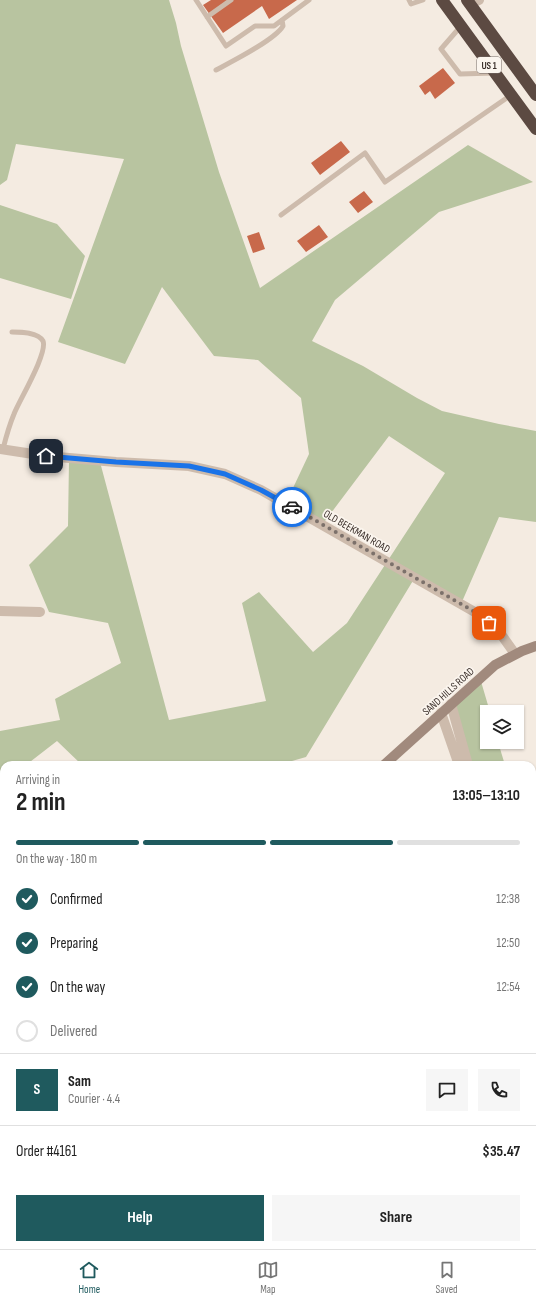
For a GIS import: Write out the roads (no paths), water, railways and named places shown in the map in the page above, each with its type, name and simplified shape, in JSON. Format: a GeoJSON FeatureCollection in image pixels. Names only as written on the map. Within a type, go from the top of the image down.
{"type":"FeatureCollection","features":[{"type":"Feature","properties":{"kind":"highway","name":"US 1"},"geometry":{"type":"LineString","coordinates":[[442,0],[536,130]]}},
{"type":"Feature","properties":{"kind":"highway","name":"US 1"},"geometry":{"type":"LineString","coordinates":[[472,1],[536,94]]}},
{"type":"Feature","properties":{"kind":"street","name":"OLD BEEKMAN ROAD"},"geometry":{"type":"LineString","coordinates":[[1,449],[46,456],[189,466],[225,474],[261,490],[480,615],[498,630],[515,654]]}},
{"type":"Feature","properties":{"kind":"street"},"geometry":{"type":"LineString","coordinates":[[0,611],[40,612]]}},
{"type":"Feature","properties":{"kind":"street","name":"SAND HILLS ROAD"},"geometry":{"type":"LineString","coordinates":[[388,761],[495,665],[515,654],[536,646]]}},
{"type":"Feature","properties":{"kind":"street"},"geometry":{"type":"LineString","coordinates":[[451,704],[467,761]]}},
{"type":"Feature","properties":{"kind":"street"},"geometry":{"type":"LineString","coordinates":[[441,713],[458,761]]}},
{"type":"Feature","properties":{"kind":"lane"},"geometry":{"type":"LineString","coordinates":[[196,0],[226,46],[254,26],[274,26],[309,0]]}},
{"type":"Feature","properties":{"kind":"lane"},"geometry":{"type":"LineString","coordinates":[[206,17],[231,0]]}},
{"type":"Feature","properties":{"kind":"lane"},"geometry":{"type":"LineString","coordinates":[[409,0],[411,4],[422,0]]}},
{"type":"Feature","properties":{"kind":"lane"},"geometry":{"type":"LineString","coordinates":[[216,70],[244,55],[279,32],[283,26],[282,20]]}},
{"type":"Feature","properties":{"kind":"lane"},"geometry":{"type":"LineString","coordinates":[[461,26],[441,49],[460,74],[494,73]]}},
{"type":"Feature","properties":{"kind":"lane"},"geometry":{"type":"LineString","coordinates":[[281,216],[365,153],[385,182],[511,95]]}},
{"type":"Feature","properties":{"kind":"lane"},"geometry":{"type":"LineString","coordinates":[[1,449],[14,413],[33,375],[44,347],[43,341],[38,336],[12,332]]}}]}
